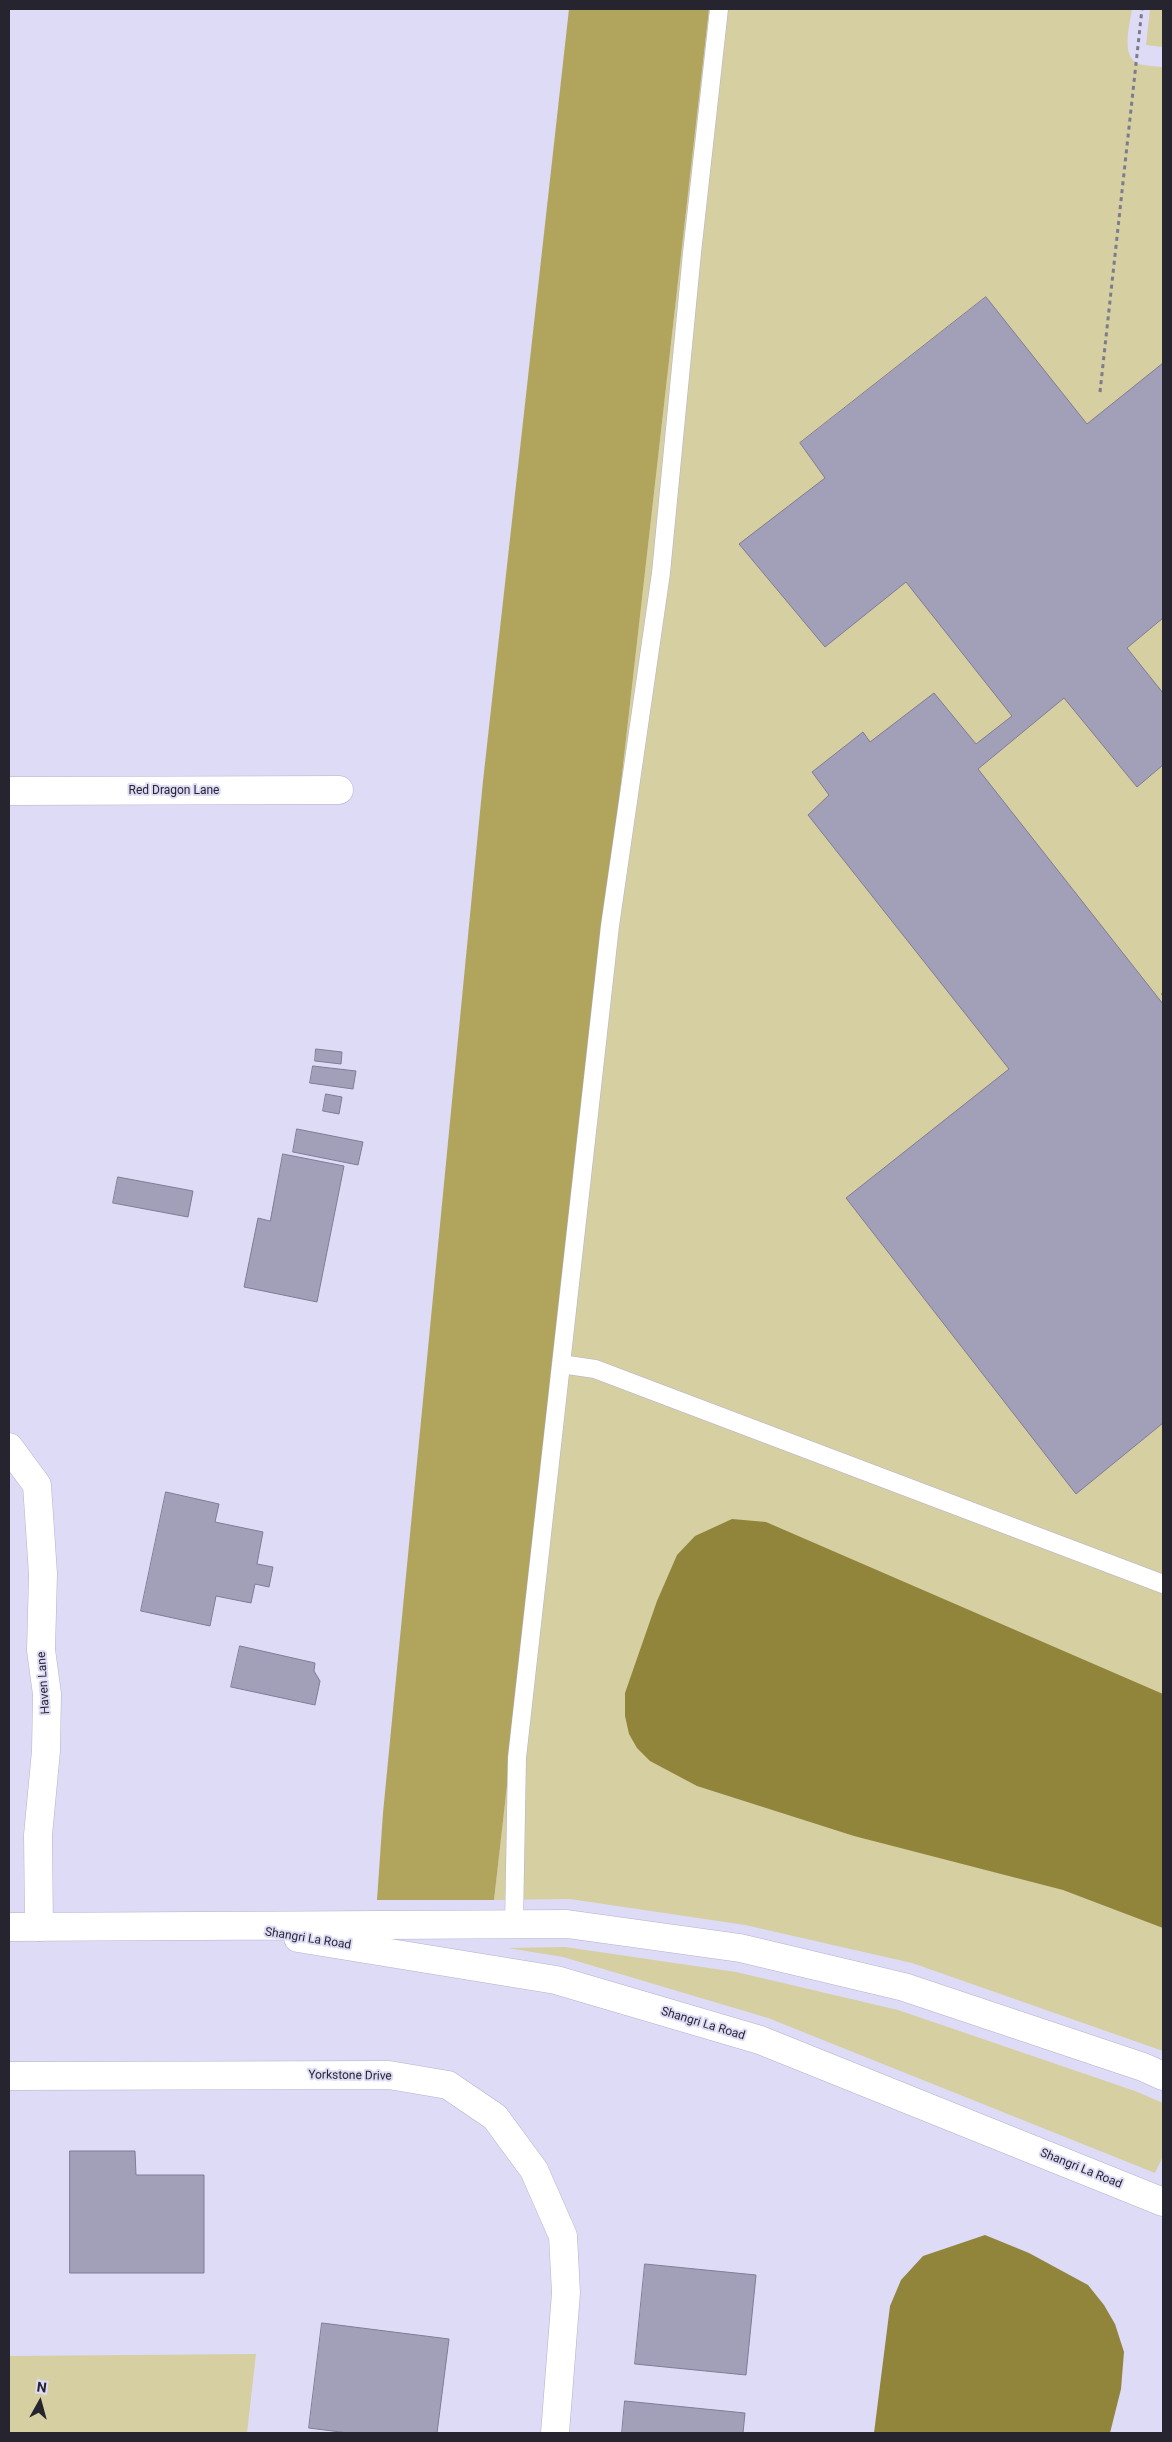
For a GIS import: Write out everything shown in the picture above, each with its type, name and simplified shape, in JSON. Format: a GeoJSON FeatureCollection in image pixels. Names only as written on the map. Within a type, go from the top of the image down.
{"type":"FeatureCollection","features":[{"type":"Feature","properties":{"kind":"street","name":"Red Dragon Lane"},"geometry":{"type":"LineString","coordinates":[[9,792],[339,790]]}},
{"type":"Feature","properties":{"kind":"street","name":"Haven Lane"},"geometry":{"type":"LineString","coordinates":[[9,1447],[37,1485],[43,1574],[41,1650],[47,1694],[46,1751],[38,1834],[39,1927]]}},
{"type":"Feature","properties":{"kind":"street","name":"Shangri La Road"},"geometry":{"type":"LineString","coordinates":[[9,1927],[567,1924],[750,1950],[904,1987],[1143,2067],[1163,2076]]}},
{"type":"Feature","properties":{"kind":"street","name":"Shangri La Road"},"geometry":{"type":"LineString","coordinates":[[220,1925],[556,1980],[760,2040],[1163,2202]]}},
{"type":"Feature","properties":{"kind":"street","name":"Yorkstone Drive"},"geometry":{"type":"LineString","coordinates":[[9,2076],[389,2075],[448,2085],[495,2118],[534,2170],[563,2236],[566,2294],[554,2433]]}},
{"type":"Feature","properties":{"kind":"lane"},"geometry":{"type":"LineString","coordinates":[[514,1924],[517,1758],[610,926],[661,573],[718,9]]}},
{"type":"Feature","properties":{"kind":"lane"},"geometry":{"type":"LineString","coordinates":[[561,1364],[595,1369],[1163,1584]]}},
{"type":"Feature","properties":{"kind":"path"},"geometry":{"type":"LineString","coordinates":[[1100,392],[1142,9]]}},
{"type":"Feature","properties":{"kind":"shaded area"},"geometry":{"type":"Polygon","coordinates":[[[569,9],[709,9],[494,1900],[377,1900],[383,1813],[483,781],[569,9]]]}},
{"type":"Feature","properties":{"kind":"shaded area"},"geometry":{"type":"Polygon","coordinates":[[[709,9],[1132,9],[1128,31],[1130,55],[1139,64],[1163,67],[1163,2051],[912,1963],[745,1925],[570,1899],[494,1900],[709,9]]]}},
{"type":"Feature","properties":{"kind":"shaded area"},"geometry":{"type":"Polygon","coordinates":[[[1150,9],[1163,9],[1163,47],[1146,45],[1150,9]]]}},
{"type":"Feature","properties":{"kind":"shaded area"},"geometry":{"type":"Polygon","coordinates":[[[732,1519],[766,1522],[1163,1694],[1163,1928],[1063,1890],[854,1836],[697,1786],[650,1761],[637,1748],[629,1734],[625,1716],[625,1693],[657,1601],[677,1555],[695,1536],[732,1519]]]}},
{"type":"Feature","properties":{"kind":"shaded area"},"geometry":{"type":"Polygon","coordinates":[[[565,1947],[736,1972],[898,2010],[1135,2091],[1163,2103],[1163,2156],[1155,2173],[768,2018],[563,1957],[508,1948],[565,1947]]]}},
{"type":"Feature","properties":{"kind":"shaded area"},"geometry":{"type":"Polygon","coordinates":[[[985,2235],[1029,2253],[1088,2285],[1104,2305],[1115,2324],[1124,2352],[1121,2389],[1110,2433],[874,2433],[890,2306],[901,2280],[923,2256],[985,2235]]]}},
{"type":"Feature","properties":{"kind":"shaded area"},"geometry":{"type":"Polygon","coordinates":[[[256,2354],[247,2433],[9,2433],[9,2356],[256,2354]]]}},
{"type":"Feature","properties":{"kind":"building"},"geometry":{"type":"Polygon","coordinates":[[[986,297],[1087,424],[1163,363],[1163,618],[1127,648],[1163,693],[1163,765],[1137,787],[1064,698],[978,769],[1163,1004],[1163,1423],[1076,1494],[846,1198],[1009,1069],[808,815],[829,795],[812,772],[863,732],[870,742],[934,693],[976,744],[1012,716],[906,582],[825,647],[739,544],[825,478],[800,443],[986,297]]]}},
{"type":"Feature","properties":{"kind":"building"},"geometry":{"type":"Polygon","coordinates":[[[316,1049],[342,1052],[341,1064],[315,1061],[316,1049]]]}},
{"type":"Feature","properties":{"kind":"building"},"geometry":{"type":"Polygon","coordinates":[[[313,1066],[356,1071],[353,1089],[310,1083],[313,1066]]]}},
{"type":"Feature","properties":{"kind":"building"},"geometry":{"type":"Polygon","coordinates":[[[326,1094],[342,1097],[339,1114],[323,1111],[326,1094]]]}},
{"type":"Feature","properties":{"kind":"building"},"geometry":{"type":"Polygon","coordinates":[[[297,1129],[363,1142],[358,1165],[293,1152],[297,1129]]]}},
{"type":"Feature","properties":{"kind":"building"},"geometry":{"type":"Polygon","coordinates":[[[283,1154],[344,1166],[317,1302],[244,1287],[258,1218],[270,1221],[283,1154]]]}},
{"type":"Feature","properties":{"kind":"building"},"geometry":{"type":"Polygon","coordinates":[[[118,1177],[193,1191],[188,1217],[113,1203],[118,1177]]]}},
{"type":"Feature","properties":{"kind":"building"},"geometry":{"type":"Polygon","coordinates":[[[166,1492],[219,1504],[215,1522],[263,1532],[257,1564],[273,1567],[269,1587],[255,1584],[251,1603],[216,1596],[210,1626],[141,1611],[166,1492]]]}},
{"type":"Feature","properties":{"kind":"building"},"geometry":{"type":"Polygon","coordinates":[[[240,1646],[315,1663],[314,1671],[320,1681],[315,1705],[231,1687],[240,1646]]]}},
{"type":"Feature","properties":{"kind":"building"},"geometry":{"type":"Polygon","coordinates":[[[70,2151],[135,2151],[136,2175],[204,2175],[204,2273],[70,2273],[70,2151]]]}},
{"type":"Feature","properties":{"kind":"building"},"geometry":{"type":"Polygon","coordinates":[[[645,2264],[756,2275],[746,2375],[635,2364],[645,2264]]]}},
{"type":"Feature","properties":{"kind":"building"},"geometry":{"type":"Polygon","coordinates":[[[322,2323],[449,2339],[437,2433],[348,2433],[309,2428],[322,2323]]]}},
{"type":"Feature","properties":{"kind":"building"},"geometry":{"type":"Polygon","coordinates":[[[625,2401],[745,2413],[743,2433],[622,2433],[625,2401]]]}}]}
